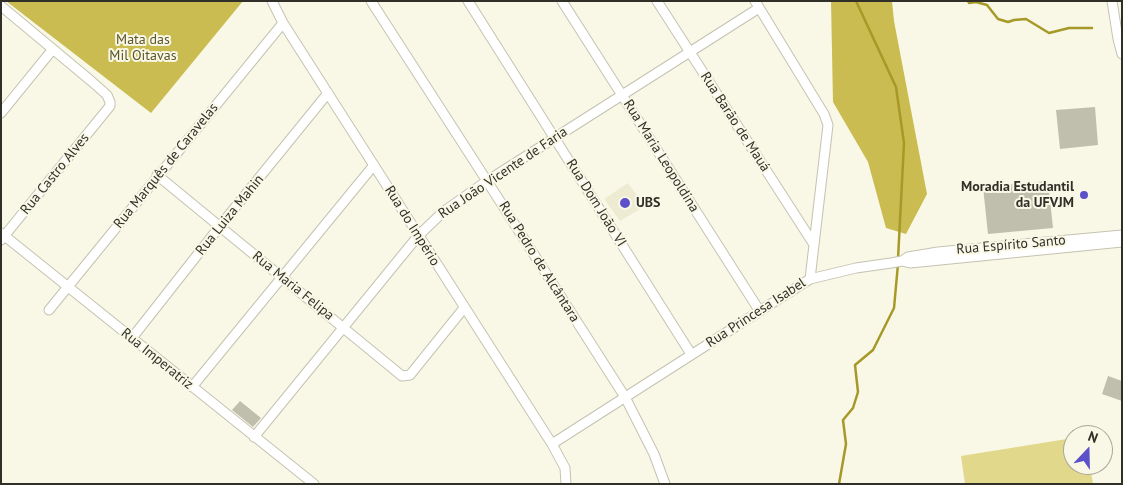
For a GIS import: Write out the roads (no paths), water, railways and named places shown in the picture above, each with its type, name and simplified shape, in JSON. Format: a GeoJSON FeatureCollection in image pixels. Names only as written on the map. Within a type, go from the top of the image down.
{"type":"FeatureCollection","features":[{"type":"Feature","properties":{"kind":"street","name":"Rua Pedro de Alcântara"},"geometry":{"type":"LineString","coordinates":[[370,1],[625,398],[654,454],[665,484]]}},
{"type":"Feature","properties":{"kind":"street","name":"Rua Dom João VI"},"geometry":{"type":"LineString","coordinates":[[468,1],[691,354]]}},
{"type":"Feature","properties":{"kind":"street","name":"Rua Maria Leopoldina"},"geometry":{"type":"LineString","coordinates":[[562,1],[759,310]]}},
{"type":"Feature","properties":{"kind":"street","name":"Rua Barão de Mauá"},"geometry":{"type":"LineString","coordinates":[[657,1],[813,243]]}},
{"type":"Feature","properties":{"kind":"street"},"geometry":{"type":"LineString","coordinates":[[1112,1],[1122,54]]}},
{"type":"Feature","properties":{"kind":"street","name":"Rua do Império"},"geometry":{"type":"LineString","coordinates":[[273,4],[283,23],[418,236],[552,444],[565,468],[566,484]]}},
{"type":"Feature","properties":{"kind":"street","name":"Rua João Vicente de Faria"},"geometry":{"type":"LineString","coordinates":[[254,437],[418,236],[443,212],[487,181],[690,52],[757,5]]}},
{"type":"Feature","properties":{"kind":"street","name":"Rua Princesa Isabel"},"geometry":{"type":"LineString","coordinates":[[552,444],[810,279],[828,125],[824,114],[757,5]]}},
{"type":"Feature","properties":{"kind":"street"},"geometry":{"type":"LineString","coordinates":[[1,6],[53,49],[1,113]]}},
{"type":"Feature","properties":{"kind":"street","name":"Rua Marquês de Caravelas"},"geometry":{"type":"LineString","coordinates":[[49,310],[157,175],[283,23]]}},
{"type":"Feature","properties":{"kind":"street","name":"Rua Castro Alves"},"geometry":{"type":"LineString","coordinates":[[2,236],[108,108],[110,102],[107,95],[53,49]]}},
{"type":"Feature","properties":{"kind":"street","name":"Rua Luiza Mahin"},"geometry":{"type":"LineString","coordinates":[[132,338],[328,93]]}},
{"type":"Feature","properties":{"kind":"street"},"geometry":{"type":"LineString","coordinates":[[192,387],[374,165]]}},
{"type":"Feature","properties":{"kind":"street","name":"Rua Maria Felipa"},"geometry":{"type":"LineString","coordinates":[[157,175],[402,376],[410,375],[464,308]]}},
{"type":"Feature","properties":{"kind":"street","name":"Rua Espírito Santo"},"geometry":{"type":"LineString","coordinates":[[898,262],[908,257],[938,252],[1122,235]]}},
{"type":"Feature","properties":{"kind":"street","name":"Rua Imperatriz"},"geometry":{"type":"LineString","coordinates":[[2,236],[314,484]]}},
{"type":"Feature","properties":{"kind":"street","name":"Rua Espírito Santo"},"geometry":{"type":"LineString","coordinates":[[810,279],[856,268],[898,262],[910,263],[1122,242]]}},
{"type":"Feature","properties":{"kind":"waterway"},"geometry":{"type":"LineString","coordinates":[[856,1],[896,87],[904,143],[898,259]]}},
{"type":"Feature","properties":{"kind":"waterway"},"geometry":{"type":"LineString","coordinates":[[968,1],[969,3],[976,2],[987,5],[998,19],[1008,22],[1026,19],[1049,33],[1069,28],[1092,28]]}},
{"type":"Feature","properties":{"kind":"waterway"},"geometry":{"type":"LineString","coordinates":[[839,484],[846,444],[843,420],[853,408],[858,392],[855,365],[873,350],[894,308],[898,264]]}},
{"type":"Feature","properties":{"kind":"place","name":"Moradia Estudantil da UFVJM"},"geometry":{"type":"Point","coordinates":[1084,195]}},
{"type":"Feature","properties":{"kind":"place","name":"UBS"},"geometry":{"type":"Point","coordinates":[625,203]}},
{"type":"Feature","properties":{"kind":"park label","name":"Mata das Mil Oitavas"},"geometry":{"type":"Point","coordinates":[143,48]}}]}
